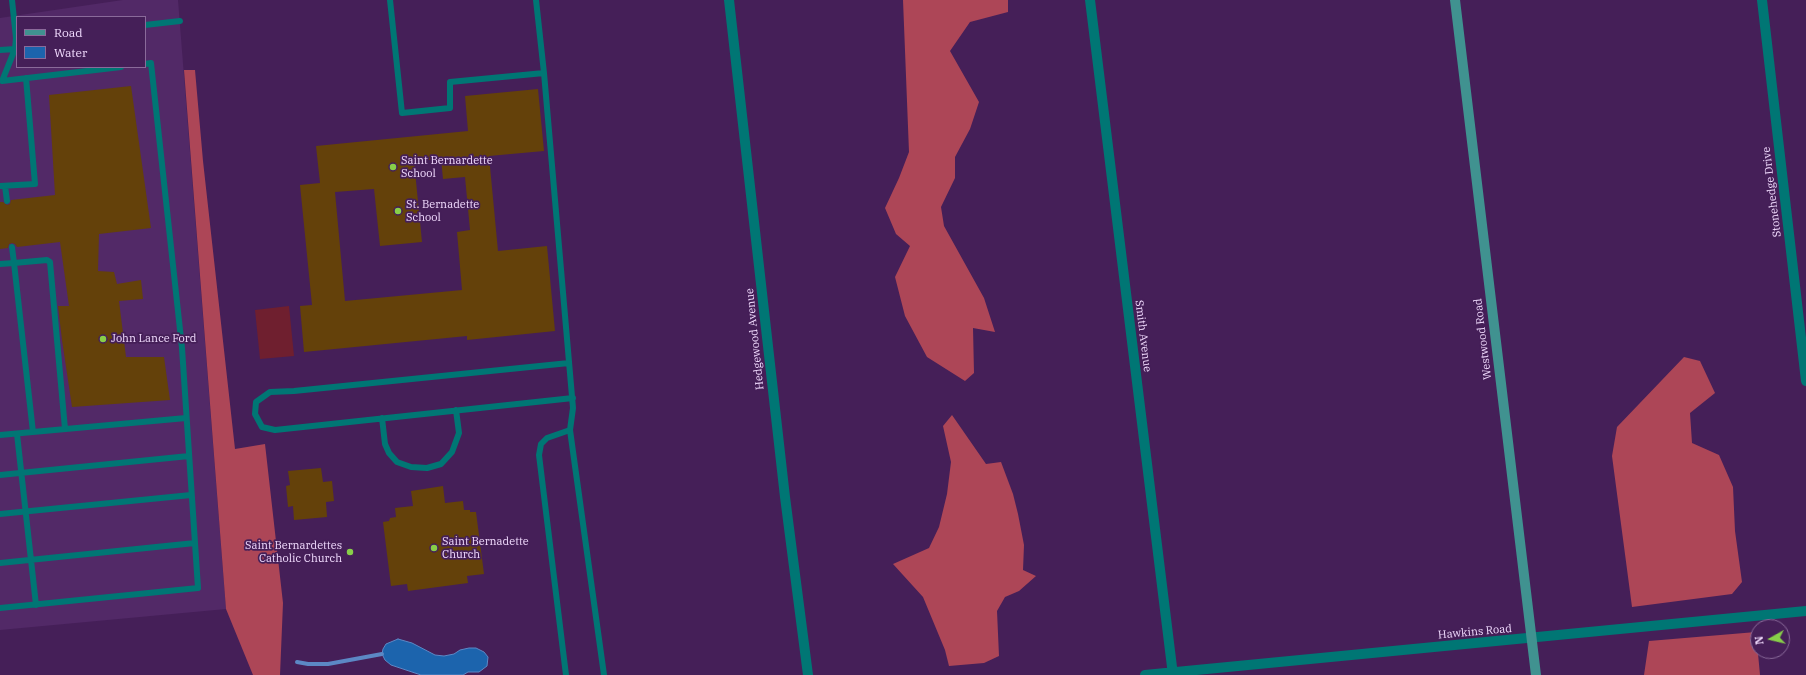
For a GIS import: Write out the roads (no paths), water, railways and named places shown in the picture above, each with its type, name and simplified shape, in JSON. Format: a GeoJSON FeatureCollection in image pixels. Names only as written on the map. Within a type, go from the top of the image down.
{"type":"FeatureCollection","features":[{"type":"Feature","properties":{"kind":"street","name":"Hedgewood Avenue"},"geometry":{"type":"LineString","coordinates":[[729,0],[785,497],[808,675]]}},
{"type":"Feature","properties":{"kind":"street","name":"Smith Avenue"},"geometry":{"type":"LineString","coordinates":[[1090,0],[1173,674]]}},
{"type":"Feature","properties":{"kind":"street","name":"Westwood Road"},"geometry":{"type":"LineString","coordinates":[[1455,0],[1536,675]]}},
{"type":"Feature","properties":{"kind":"street","name":"Stonehedge Drive"},"geometry":{"type":"LineString","coordinates":[[1762,0],[1806,381]]}},
{"type":"Feature","properties":{"kind":"street","name":"Hawkins Road"},"geometry":{"type":"LineString","coordinates":[[1145,675],[1173,674],[1806,611]]}},
{"type":"Feature","properties":{"kind":"lane"},"geometry":{"type":"LineString","coordinates":[[12,0],[16,30]]}},
{"type":"Feature","properties":{"kind":"lane"},"geometry":{"type":"LineString","coordinates":[[390,0],[402,112],[450,108],[450,82],[544,73]]}},
{"type":"Feature","properties":{"kind":"lane"},"geometry":{"type":"LineString","coordinates":[[536,0],[574,408],[570,430],[604,675]]}},
{"type":"Feature","properties":{"kind":"lane"},"geometry":{"type":"LineString","coordinates":[[146,24],[180,21]]}},
{"type":"Feature","properties":{"kind":"lane"},"geometry":{"type":"LineString","coordinates":[[0,50],[16,48]]}},
{"type":"Feature","properties":{"kind":"lane"},"geometry":{"type":"LineString","coordinates":[[1,83],[16,48]]}},
{"type":"Feature","properties":{"kind":"lane"},"geometry":{"type":"LineString","coordinates":[[0,608],[198,588],[182,348],[151,63],[146,64]]}},
{"type":"Feature","properties":{"kind":"lane"},"geometry":{"type":"LineString","coordinates":[[1,83],[26,78],[112,68]]}},
{"type":"Feature","properties":{"kind":"lane"},"geometry":{"type":"LineString","coordinates":[[7,201],[3,186],[35,184],[26,78]]}},
{"type":"Feature","properties":{"kind":"lane"},"geometry":{"type":"LineString","coordinates":[[12,248],[32,432]]}},
{"type":"Feature","properties":{"kind":"lane"},"geometry":{"type":"LineString","coordinates":[[0,264],[47,260],[50,262],[66,429]]}},
{"type":"Feature","properties":{"kind":"lane"},"geometry":{"type":"LineString","coordinates":[[569,363],[301,391],[270,392],[256,402],[255,414],[262,427],[274,430],[572,398]]}},
{"type":"Feature","properties":{"kind":"lane"},"geometry":{"type":"LineString","coordinates":[[382,418],[385,444],[389,453],[397,462],[411,467],[427,468],[441,464],[452,452],[459,433],[456,410]]}},
{"type":"Feature","properties":{"kind":"lane"},"geometry":{"type":"LineString","coordinates":[[0,435],[186,418]]}},
{"type":"Feature","properties":{"kind":"lane"},"geometry":{"type":"LineString","coordinates":[[566,675],[539,455],[541,444],[547,438],[570,430]]}},
{"type":"Feature","properties":{"kind":"lane"},"geometry":{"type":"LineString","coordinates":[[17,434],[36,605]]}},
{"type":"Feature","properties":{"kind":"lane"},"geometry":{"type":"LineString","coordinates":[[0,475],[189,456]]}},
{"type":"Feature","properties":{"kind":"lane"},"geometry":{"type":"LineString","coordinates":[[0,514],[191,495]]}},
{"type":"Feature","properties":{"kind":"lane"},"geometry":{"type":"LineString","coordinates":[[0,563],[194,543]]}},
{"type":"Feature","properties":{"kind":"water"},"geometry":{"type":"Polygon","coordinates":[[[398,639],[412,643],[435,655],[444,656],[454,654],[460,650],[476,648],[484,652],[488,657],[487,666],[479,672],[468,672],[463,675],[421,675],[391,665],[385,660],[382,654],[386,644],[398,639]]]}},
{"type":"Feature","properties":{"kind":"waterway"},"geometry":{"type":"LineString","coordinates":[[297,662],[308,664],[328,664],[382,654]]}},
{"type":"Feature","properties":{"kind":"place","name":"Saint Bernardette School"},"geometry":{"type":"Point","coordinates":[393,167]}},
{"type":"Feature","properties":{"kind":"place","name":"St. Bernadette School"},"geometry":{"type":"Point","coordinates":[398,211]}},
{"type":"Feature","properties":{"kind":"place","name":"John Lance Ford"},"geometry":{"type":"Point","coordinates":[103,339]}},
{"type":"Feature","properties":{"kind":"place","name":"Saint Bernadette Church"},"geometry":{"type":"Point","coordinates":[434,548]}},
{"type":"Feature","properties":{"kind":"place","name":"Saint Bernardettes Catholic Church"},"geometry":{"type":"Point","coordinates":[350,552]}}]}
